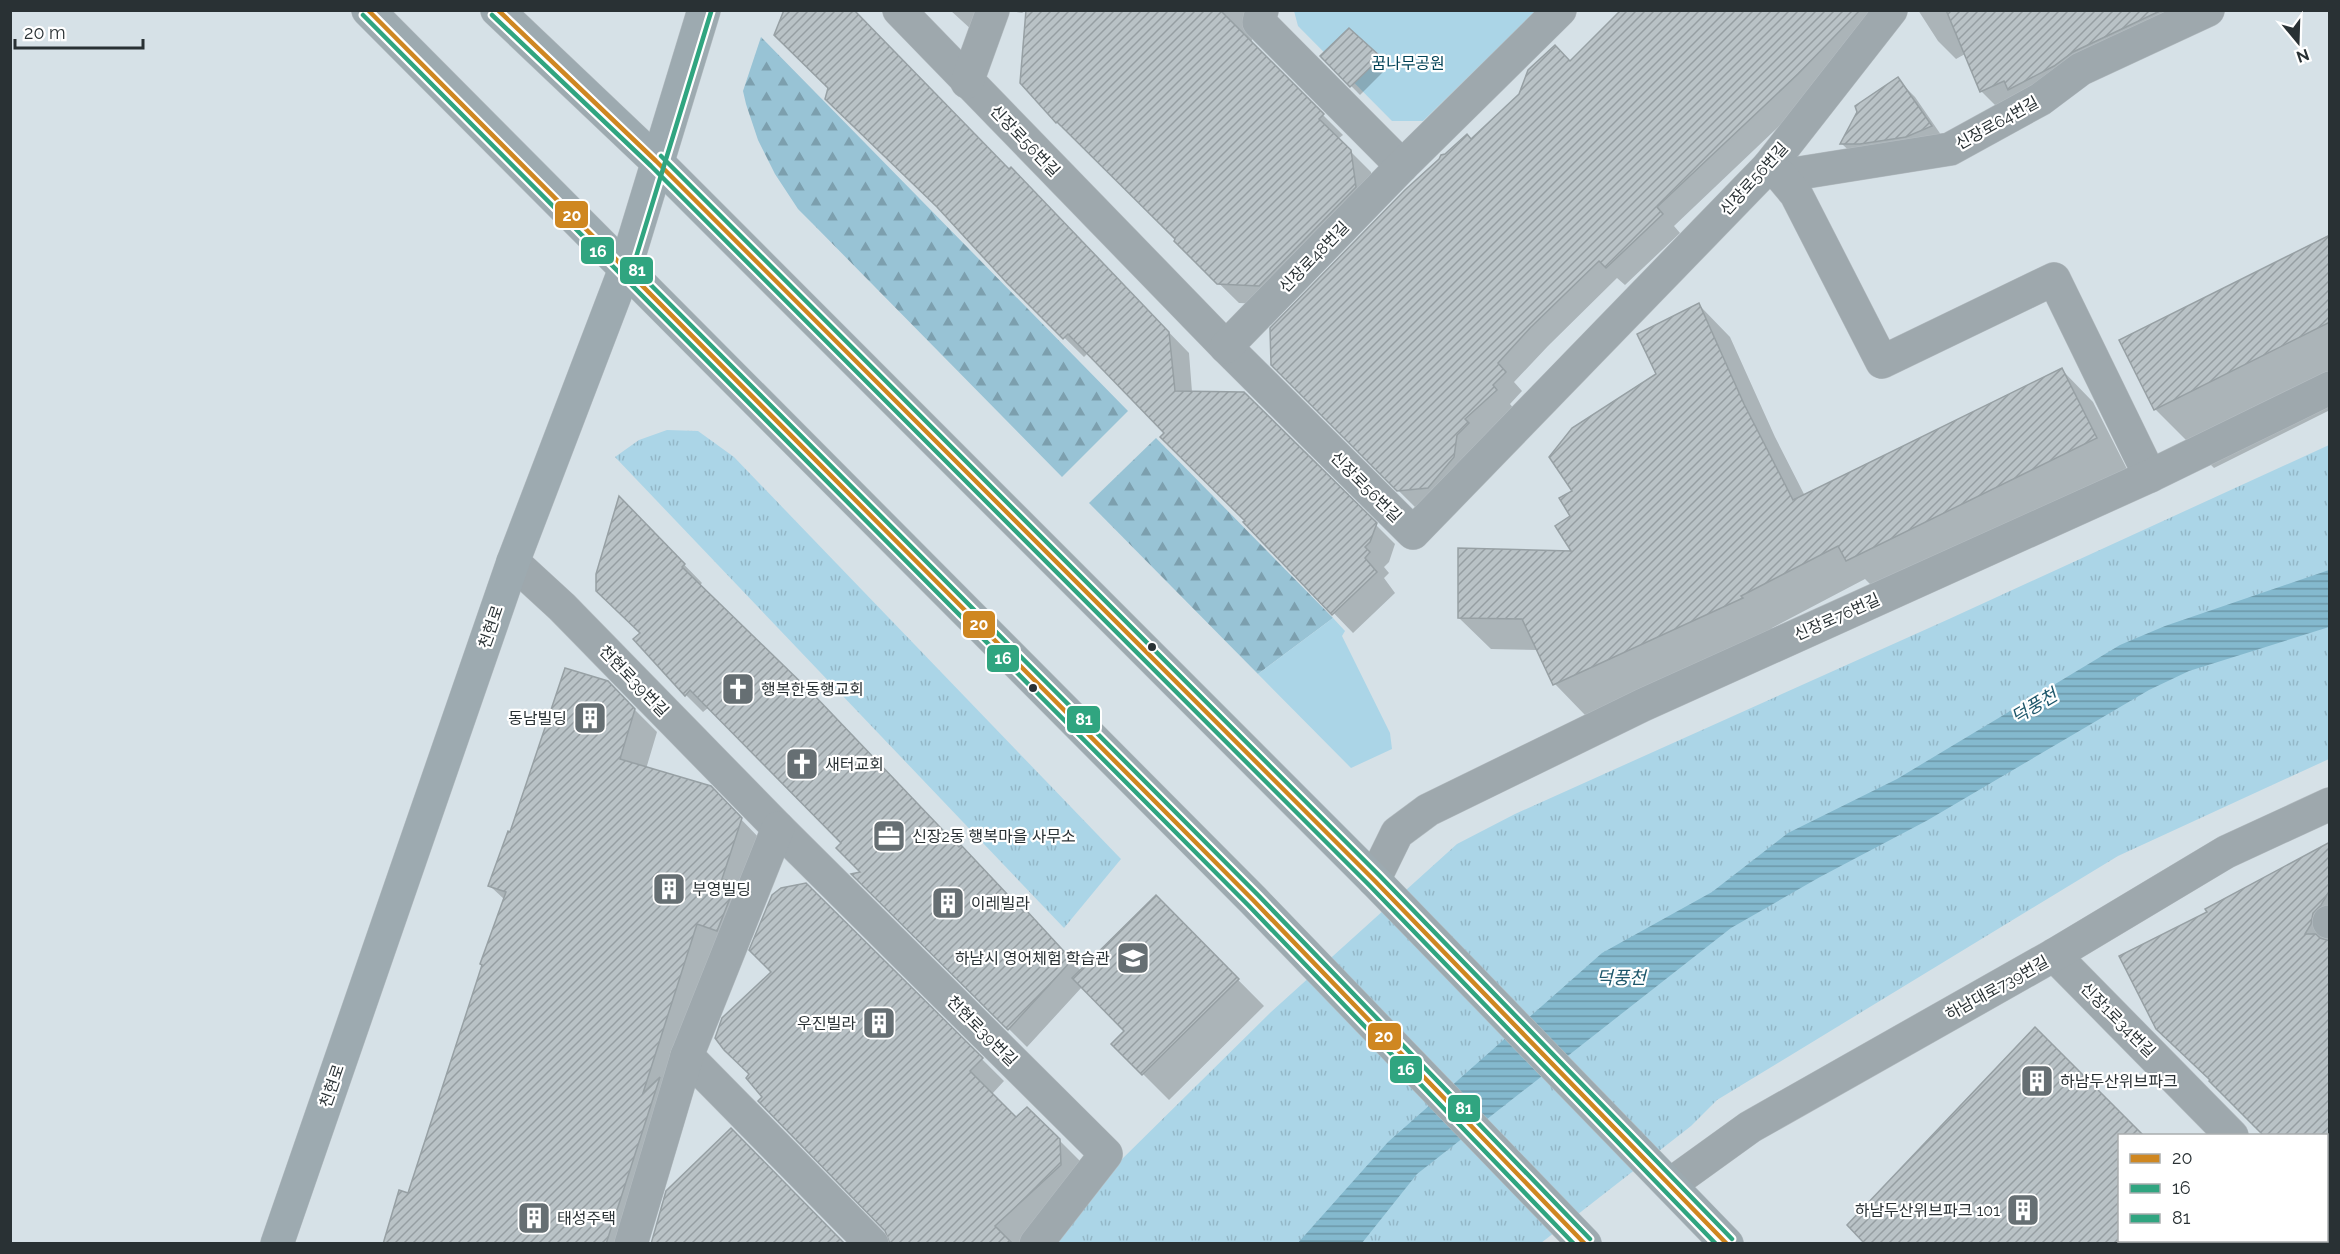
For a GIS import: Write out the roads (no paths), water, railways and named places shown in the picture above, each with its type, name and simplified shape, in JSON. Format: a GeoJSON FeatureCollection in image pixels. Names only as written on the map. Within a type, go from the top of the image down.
{"type":"FeatureCollection","features":[{"type":"Feature","properties":{"kind":"main road"},"geometry":{"type":"LineString","coordinates":[[368,10],[1253,900],[1323,976],[1578,1236]]}},
{"type":"Feature","properties":{"kind":"main road"},"geometry":{"type":"LineString","coordinates":[[497,10],[657,161],[1385,891],[1727,1244]]}},
{"type":"Feature","properties":{"kind":"main road","name":"천현로"},"geometry":{"type":"LineString","coordinates":[[277,1244],[513,562],[625,269],[704,10]]}},
{"type":"Feature","properties":{"kind":"street","name":"신장로56번길"},"geometry":{"type":"LineString","coordinates":[[899,10],[966,82],[1226,347],[1413,533],[1775,171],[1891,10]]}},
{"type":"Feature","properties":{"kind":"street"},"geometry":{"type":"LineString","coordinates":[[966,82],[993,10]]}},
{"type":"Feature","properties":{"kind":"street"},"geometry":{"type":"LineString","coordinates":[[1262,10],[1259,22],[1402,166]]}},
{"type":"Feature","properties":{"kind":"street","name":"신장로48번길"},"geometry":{"type":"LineString","coordinates":[[1226,347],[1402,166],[1560,10]]}},
{"type":"Feature","properties":{"kind":"street","name":"신장로64번길"},"geometry":{"type":"LineString","coordinates":[[1775,171],[1950,149],[2042,99],[2081,69],[2208,10]]}},
{"type":"Feature","properties":{"kind":"street"},"geometry":{"type":"LineString","coordinates":[[1775,171],[1796,194],[1882,362],[2054,279],[2150,476]]}},
{"type":"Feature","properties":{"kind":"street","name":"신장로76번길"},"geometry":{"type":"LineString","coordinates":[[1385,891],[1397,833],[1428,810],[1643,705],[2150,476],[2330,388]]}},
{"type":"Feature","properties":{"kind":"street","name":"천현로39번길"},"geometry":{"type":"LineString","coordinates":[[513,562],[562,607],[778,828],[1106,1154],[1036,1244]]}},
{"type":"Feature","properties":{"kind":"street","name":"하남대로739번길"},"geometry":{"type":"LineString","coordinates":[[1660,1174],[1750,1127],[2054,955],[2226,852],[2330,804]]}},
{"type":"Feature","properties":{"kind":"street"},"geometry":{"type":"LineString","coordinates":[[631,1244],[687,1056],[778,828]]}},
{"type":"Feature","properties":{"kind":"street","name":"신장1로34번길"},"geometry":{"type":"LineString","coordinates":[[2054,955],[2230,1134]]}},
{"type":"Feature","properties":{"kind":"street"},"geometry":{"type":"LineString","coordinates":[[687,1056],[872,1244]]}},
{"type":"Feature","properties":{"kind":"water","name":"덕풍천"},"geometry":{"type":"Polygon","coordinates":[[[2329,570],[2329,627],[2189,671],[2149,690],[1928,820],[1820,877],[1731,928],[1417,1174],[1362,1243],[1297,1244],[1388,1142],[1602,953],[1712,892],[1788,833],[1897,779],[2120,645],[2165,626],[2329,570]]]}},
{"type":"Feature","properties":{"kind":"place","name":"행복한동행교회"},"geometry":{"type":"Point","coordinates":[738,689]}},
{"type":"Feature","properties":{"kind":"place","name":"동남빌딩"},"geometry":{"type":"Point","coordinates":[590,718]}},
{"type":"Feature","properties":{"kind":"place","name":"새터교회"},"geometry":{"type":"Point","coordinates":[802,764]}},
{"type":"Feature","properties":{"kind":"place","name":"신장2동 행복마을 사무소"},"geometry":{"type":"Point","coordinates":[889,836]}},
{"type":"Feature","properties":{"kind":"place","name":"부영빌딩"},"geometry":{"type":"Point","coordinates":[669,889]}},
{"type":"Feature","properties":{"kind":"place","name":"이레빌라"},"geometry":{"type":"Point","coordinates":[948,903]}},
{"type":"Feature","properties":{"kind":"place","name":"하남시 영어체험 학습관"},"geometry":{"type":"Point","coordinates":[1133,958]}},
{"type":"Feature","properties":{"kind":"place","name":"우진빌라"},"geometry":{"type":"Point","coordinates":[879,1023]}},
{"type":"Feature","properties":{"kind":"place","name":"하남두산위브파크"},"geometry":{"type":"Point","coordinates":[2037,1081]}},
{"type":"Feature","properties":{"kind":"place","name":"하남두산위브파크 101"},"geometry":{"type":"Point","coordinates":[2023,1210]}},
{"type":"Feature","properties":{"kind":"place","name":"태성주택"},"geometry":{"type":"Point","coordinates":[534,1218]}},
{"type":"Feature","properties":{"kind":"park label","name":"꿈나무공원"},"geometry":{"type":"Point","coordinates":[1408,63]}}]}
